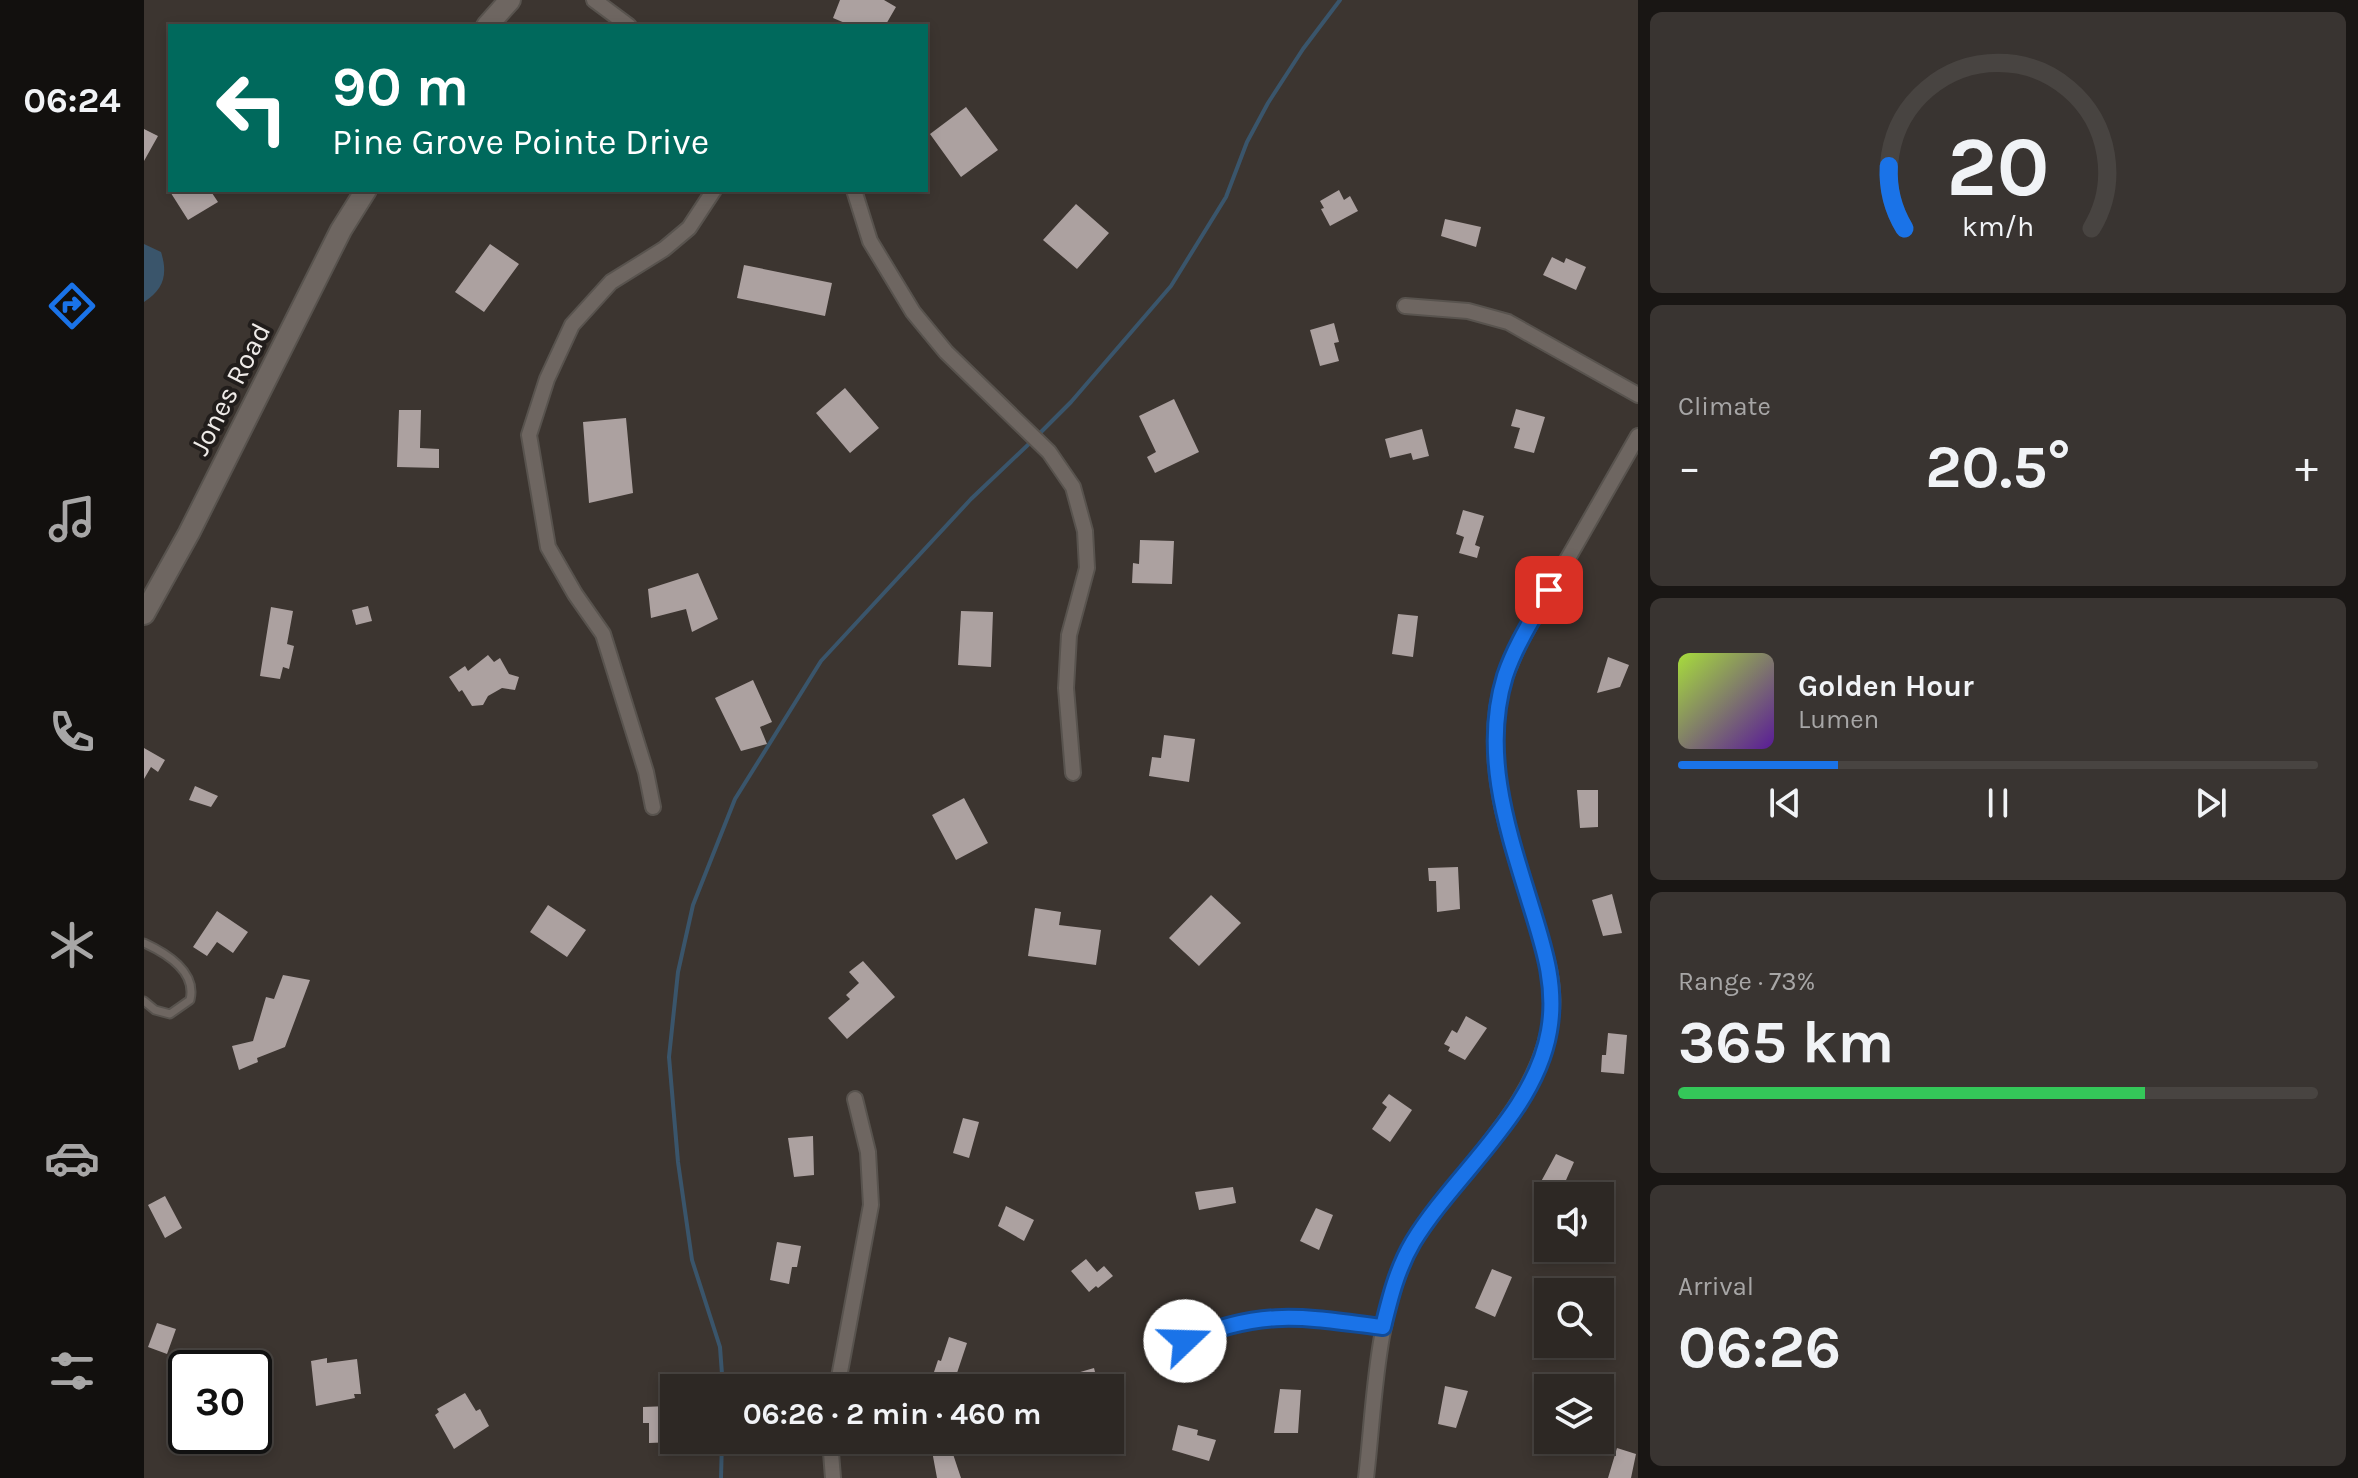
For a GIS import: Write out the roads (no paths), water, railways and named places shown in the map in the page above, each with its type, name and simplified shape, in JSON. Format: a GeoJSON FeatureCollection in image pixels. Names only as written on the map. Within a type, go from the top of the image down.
{"type":"FeatureCollection","features":[{"type":"Feature","properties":{"kind":"street"},"geometry":{"type":"LineString","coordinates":[[489,24],[510,0]]}},
{"type":"Feature","properties":{"kind":"street"},"geometry":{"type":"LineString","coordinates":[[594,0],[626,24]]}},
{"type":"Feature","properties":{"kind":"street","name":"Jones Road"},"geometry":{"type":"LineString","coordinates":[[144,614],[196,519],[341,230],[365,192]]}},
{"type":"Feature","properties":{"kind":"street"},"geometry":{"type":"LineString","coordinates":[[653,807],[646,772],[603,634],[548,547],[529,435],[547,379],[572,325],[611,282],[664,249],[689,228],[713,192]]}},
{"type":"Feature","properties":{"kind":"street"},"geometry":{"type":"LineString","coordinates":[[855,192],[870,241],[913,312],[946,352],[1049,452],[1073,487],[1085,531],[1087,568],[1069,635],[1066,688],[1073,773]]}},
{"type":"Feature","properties":{"kind":"street"},"geometry":{"type":"LineString","coordinates":[[1405,306],[1468,311],[1508,322],[1638,395]]}},
{"type":"Feature","properties":{"kind":"street"},"geometry":{"type":"LineString","coordinates":[[1366,1478],[1383,1327],[1393,1285],[1411,1244],[1533,1080],[1546,1047],[1552,1013],[1551,977],[1511,842],[1498,785],[1494,748],[1497,708],[1506,674],[1520,642],[1638,436]]}},
{"type":"Feature","properties":{"kind":"street"},"geometry":{"type":"LineString","coordinates":[[840,1374],[871,1205],[868,1152],[855,1099]]}},
{"type":"Feature","properties":{"kind":"street"},"geometry":{"type":"LineString","coordinates":[[1185,1341],[1242,1321],[1265,1317],[1301,1317],[1383,1327]]}},
{"type":"Feature","properties":{"kind":"street"},"geometry":{"type":"LineString","coordinates":[[831,1454],[833,1478]]}},
{"type":"Feature","properties":{"kind":"lane"},"geometry":{"type":"LineString","coordinates":[[144,943],[164,952],[178,965],[188,977],[193,990],[190,1000],[170,1014],[155,1010],[144,1001]]}},
{"type":"Feature","properties":{"kind":"water"},"geometry":{"type":"Polygon","coordinates":[[[144,244],[161,252],[164,274],[156,292],[144,302],[144,244]]]}},
{"type":"Feature","properties":{"kind":"waterway"},"geometry":{"type":"LineString","coordinates":[[1038,435],[1071,402],[1171,286],[1226,197],[1247,142],[1268,103],[1340,0]]}},
{"type":"Feature","properties":{"kind":"waterway"},"geometry":{"type":"LineString","coordinates":[[722,1374],[720,1347],[692,1260],[678,1162],[669,1057],[678,972],[693,905],[735,799],[821,661],[971,499],[1032,441]]}},
{"type":"Feature","properties":{"kind":"waterway"},"geometry":{"type":"LineString","coordinates":[[721,1478],[722,1454]]}}]}
